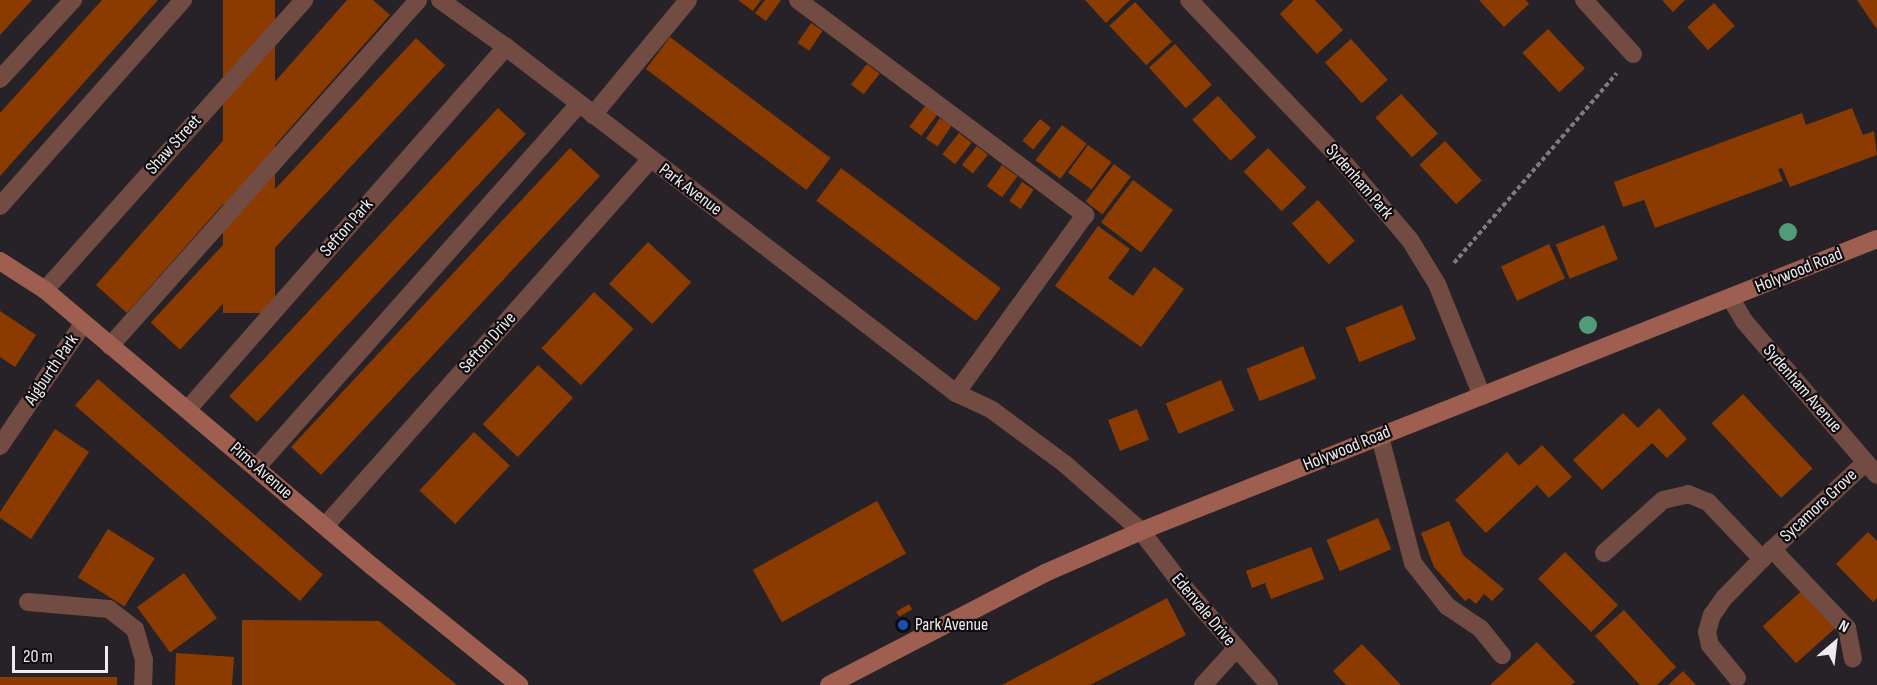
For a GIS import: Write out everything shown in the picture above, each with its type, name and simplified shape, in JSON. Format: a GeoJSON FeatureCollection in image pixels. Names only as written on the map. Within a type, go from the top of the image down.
{"type":"FeatureCollection","features":[{"type":"Feature","properties":{"kind":"main road","name":"Holywood Road"},"geometry":{"type":"LineString","coordinates":[[829,685],[1046,573],[1141,531],[1877,240]]}},
{"type":"Feature","properties":{"kind":"main road","name":"Pims Avenue"},"geometry":{"type":"LineString","coordinates":[[0,261],[45,290],[325,526],[519,685]]}},
{"type":"Feature","properties":{"kind":"street"},"geometry":{"type":"LineString","coordinates":[[0,79],[73,0]]}},
{"type":"Feature","properties":{"kind":"street"},"geometry":{"type":"LineString","coordinates":[[0,206],[183,0]]}},
{"type":"Feature","properties":{"kind":"street","name":"Shaw Street"},"geometry":{"type":"LineString","coordinates":[[45,290],[304,0]]}},
{"type":"Feature","properties":{"kind":"street"},"geometry":{"type":"LineString","coordinates":[[110,346],[418,0]]}},
{"type":"Feature","properties":{"kind":"street","name":"Park Avenue"},"geometry":{"type":"LineString","coordinates":[[440,0],[506,48],[956,393],[992,410],[1065,464],[1141,531]]}},
{"type":"Feature","properties":{"kind":"street"},"geometry":{"type":"LineString","coordinates":[[256,468],[688,0]]}},
{"type":"Feature","properties":{"kind":"street"},"geometry":{"type":"LineString","coordinates":[[798,0],[1085,215],[956,393]]}},
{"type":"Feature","properties":{"kind":"street","name":"Sydenham Park"},"geometry":{"type":"LineString","coordinates":[[1189,0],[1347,166],[1410,240],[1437,284],[1482,396]]}},
{"type":"Feature","properties":{"kind":"street"},"geometry":{"type":"LineString","coordinates":[[1584,0],[1633,54]]}},
{"type":"Feature","properties":{"kind":"street","name":"Sefton Park"},"geometry":{"type":"LineString","coordinates":[[188,409],[506,48]]}},
{"type":"Feature","properties":{"kind":"street","name":"Sefton Drive"},"geometry":{"type":"LineString","coordinates":[[325,526],[650,160]]}},
{"type":"Feature","properties":{"kind":"street","name":"Sydenham Avenue"},"geometry":{"type":"LineString","coordinates":[[1731,299],[1744,321],[1871,468]]}},
{"type":"Feature","properties":{"kind":"street","name":"Aigburth Park"},"geometry":{"type":"LineString","coordinates":[[0,446],[83,324]]}},
{"type":"Feature","properties":{"kind":"street"},"geometry":{"type":"LineString","coordinates":[[1380,436],[1413,563],[1447,606],[1480,628],[1502,655]]}},
{"type":"Feature","properties":{"kind":"street","name":"Sycamore Grove"},"geometry":{"type":"LineString","coordinates":[[1737,678],[1710,645],[1707,632],[1712,615],[1724,598],[1767,554],[1871,468]]}},
{"type":"Feature","properties":{"kind":"street","name":"Sycamore Grove"},"geometry":{"type":"LineString","coordinates":[[1604,553],[1663,500],[1688,494],[1708,502],[1847,628],[1853,658]]}},
{"type":"Feature","properties":{"kind":"street","name":"Edenvale Drive"},"geometry":{"type":"LineString","coordinates":[[1141,531],[1236,649],[1269,685]]}},
{"type":"Feature","properties":{"kind":"street"},"geometry":{"type":"LineString","coordinates":[[28,602],[109,609],[135,629],[144,660],[143,685]]}},
{"type":"Feature","properties":{"kind":"street"},"geometry":{"type":"LineString","coordinates":[[1203,685],[1236,649]]}},
{"type":"Feature","properties":{"kind":"path"},"geometry":{"type":"LineString","coordinates":[[1437,284],[1633,54]]}},
{"type":"Feature","properties":{"kind":"building"},"geometry":{"type":"Polygon","coordinates":[[[0,0],[32,0],[0,35],[0,0]]]}},
{"type":"Feature","properties":{"kind":"building"},"geometry":{"type":"Polygon","coordinates":[[[102,0],[158,0],[0,176],[0,113],[102,0]]]}},
{"type":"Feature","properties":{"kind":"building"},"geometry":{"type":"Polygon","coordinates":[[[223,0],[275,0],[275,313],[223,313],[223,0]]]}},
{"type":"Feature","properties":{"kind":"building"},"geometry":{"type":"Polygon","coordinates":[[[347,0],[373,0],[390,15],[127,313],[96,285],[347,0]]]}},
{"type":"Feature","properties":{"kind":"building"},"geometry":{"type":"Polygon","coordinates":[[[738,0],[761,0],[753,11],[738,0]]]}},
{"type":"Feature","properties":{"kind":"building"},"geometry":{"type":"Polygon","coordinates":[[[765,0],[781,0],[766,21],[755,13],[765,0]]]}},
{"type":"Feature","properties":{"kind":"building"},"geometry":{"type":"Polygon","coordinates":[[[1085,0],[1130,0],[1106,23],[1085,0]]]}},
{"type":"Feature","properties":{"kind":"building"},"geometry":{"type":"Polygon","coordinates":[[[1294,0],[1315,0],[1343,30],[1317,54],[1280,14],[1294,0]]]}},
{"type":"Feature","properties":{"kind":"building"},"geometry":{"type":"Polygon","coordinates":[[[1479,0],[1526,0],[1529,4],[1504,27],[1479,0]]]}},
{"type":"Feature","properties":{"kind":"building"},"geometry":{"type":"Polygon","coordinates":[[[1662,0],[1685,0],[1673,12],[1662,0]]]}},
{"type":"Feature","properties":{"kind":"building"},"geometry":{"type":"Polygon","coordinates":[[[1857,0],[1877,0],[1877,29],[1874,25],[1857,0]]]}},
{"type":"Feature","properties":{"kind":"building"},"geometry":{"type":"Polygon","coordinates":[[[1135,2],[1172,41],[1146,65],[1109,26],[1135,2]]]}},
{"type":"Feature","properties":{"kind":"building"},"geometry":{"type":"Polygon","coordinates":[[[1714,3],[1735,26],[1708,50],[1687,27],[1714,3]]]}},
{"type":"Feature","properties":{"kind":"building"},"geometry":{"type":"Polygon","coordinates":[[[811,23],[823,31],[809,51],[798,43],[811,23]]]}},
{"type":"Feature","properties":{"kind":"building"},"geometry":{"type":"Polygon","coordinates":[[[1548,29],[1585,68],[1559,92],[1522,53],[1548,29]]]}},
{"type":"Feature","properties":{"kind":"building"},"geometry":{"type":"Polygon","coordinates":[[[670,37],[831,158],[806,190],[646,69],[670,37]]]}},
{"type":"Feature","properties":{"kind":"building"},"geometry":{"type":"Polygon","coordinates":[[[416,38],[445,65],[180,350],[151,322],[416,38]]]}},
{"type":"Feature","properties":{"kind":"building"},"geometry":{"type":"Polygon","coordinates":[[[1351,39],[1388,80],[1362,103],[1325,62],[1351,39]]]}},
{"type":"Feature","properties":{"kind":"building"},"geometry":{"type":"Polygon","coordinates":[[[1175,44],[1212,85],[1186,108],[1149,67],[1175,44]]]}},
{"type":"Feature","properties":{"kind":"building"},"geometry":{"type":"Polygon","coordinates":[[[867,64],[880,74],[864,94],[851,84],[867,64]]]}},
{"type":"Feature","properties":{"kind":"building"},"geometry":{"type":"Polygon","coordinates":[[[1401,94],[1438,133],[1412,157],[1375,118],[1401,94]]]}},
{"type":"Feature","properties":{"kind":"building"},"geometry":{"type":"Polygon","coordinates":[[[1218,96],[1256,137],[1231,161],[1192,120],[1218,96]]]}},
{"type":"Feature","properties":{"kind":"building"},"geometry":{"type":"Polygon","coordinates":[[[925,106],[937,115],[921,136],[909,127],[925,106]]]}},
{"type":"Feature","properties":{"kind":"building"},"geometry":{"type":"Polygon","coordinates":[[[498,108],[526,134],[257,422],[229,396],[498,108]]]}},
{"type":"Feature","properties":{"kind":"building"},"geometry":{"type":"Polygon","coordinates":[[[1852,108],[1863,135],[1874,131],[1877,155],[1790,187],[1782,168],[1778,169],[1783,181],[1655,228],[1644,200],[1623,207],[1614,182],[1802,113],[1806,125],[1852,108]]]}},
{"type":"Feature","properties":{"kind":"building"},"geometry":{"type":"Polygon","coordinates":[[[940,118],[952,126],[938,147],[926,139],[940,118]]]}},
{"type":"Feature","properties":{"kind":"building"},"geometry":{"type":"Polygon","coordinates":[[[1040,119],[1051,128],[1033,150],[1022,141],[1040,119]]]}},
{"type":"Feature","properties":{"kind":"building"},"geometry":{"type":"Polygon","coordinates":[[[1062,125],[1087,144],[1060,179],[1036,160],[1062,125]]]}},
{"type":"Feature","properties":{"kind":"building"},"geometry":{"type":"Polygon","coordinates":[[[959,133],[972,143],[955,164],[942,154],[959,133]]]}},
{"type":"Feature","properties":{"kind":"building"},"geometry":{"type":"Polygon","coordinates":[[[1445,141],[1482,180],[1456,204],[1419,165],[1445,141]]]}},
{"type":"Feature","properties":{"kind":"building"},"geometry":{"type":"Polygon","coordinates":[[[1088,145],[1111,162],[1091,190],[1068,173],[1088,145]]]}},
{"type":"Feature","properties":{"kind":"building"},"geometry":{"type":"Polygon","coordinates":[[[977,146],[988,155],[973,173],[962,165],[977,146]]]}},
{"type":"Feature","properties":{"kind":"building"},"geometry":{"type":"Polygon","coordinates":[[[570,148],[600,176],[321,475],[291,447],[570,148]]]}},
{"type":"Feature","properties":{"kind":"building"},"geometry":{"type":"Polygon","coordinates":[[[1268,148],[1306,188],[1282,211],[1244,172],[1268,148]]]}},
{"type":"Feature","properties":{"kind":"building"},"geometry":{"type":"Polygon","coordinates":[[[1114,164],[1131,177],[1102,214],[1086,202],[1114,164]]]}},
{"type":"Feature","properties":{"kind":"building"},"geometry":{"type":"Polygon","coordinates":[[[1002,165],[1017,176],[1002,197],[987,186],[1002,165]]]}},
{"type":"Feature","properties":{"kind":"building"},"geometry":{"type":"Polygon","coordinates":[[[841,168],[1001,288],[976,321],[816,201],[841,168]]]}},
{"type":"Feature","properties":{"kind":"building"},"geometry":{"type":"Polygon","coordinates":[[[1133,180],[1173,210],[1141,252],[1101,222],[1133,180]]]}},
{"type":"Feature","properties":{"kind":"building"},"geometry":{"type":"Polygon","coordinates":[[[1022,182],[1034,190],[1021,209],[1009,201],[1022,182]]]}},
{"type":"Feature","properties":{"kind":"building"},"geometry":{"type":"Polygon","coordinates":[[[1318,200],[1355,241],[1329,264],[1292,223],[1318,200]]]}},
{"type":"Feature","properties":{"kind":"building"},"geometry":{"type":"Polygon","coordinates":[[[1604,225],[1618,259],[1570,279],[1556,244],[1604,225]]]}},
{"type":"Feature","properties":{"kind":"building"},"geometry":{"type":"Polygon","coordinates":[[[1098,226],[1130,249],[1108,278],[1133,296],[1154,267],[1184,289],[1141,347],[1055,286],[1098,226]]]}},
{"type":"Feature","properties":{"kind":"building"},"geometry":{"type":"Polygon","coordinates":[[[648,242],[691,282],[652,324],[609,284],[648,242]]]}},
{"type":"Feature","properties":{"kind":"building"},"geometry":{"type":"Polygon","coordinates":[[[1549,244],[1565,278],[1517,301],[1501,266],[1549,244]]]}},
{"type":"Feature","properties":{"kind":"building"},"geometry":{"type":"Polygon","coordinates":[[[594,292],[633,329],[581,385],[541,348],[594,292]]]}},
{"type":"Feature","properties":{"kind":"building"},"geometry":{"type":"Polygon","coordinates":[[[1402,305],[1416,339],[1359,362],[1345,328],[1402,305]]]}},
{"type":"Feature","properties":{"kind":"building"},"geometry":{"type":"Polygon","coordinates":[[[0,311],[36,335],[15,367],[0,357],[0,311]]]}},
{"type":"Feature","properties":{"kind":"building"},"geometry":{"type":"Polygon","coordinates":[[[1303,346],[1316,378],[1260,401],[1246,369],[1303,346]]]}},
{"type":"Feature","properties":{"kind":"building"},"geometry":{"type":"Polygon","coordinates":[[[538,365],[573,398],[518,457],[483,424],[538,365]]]}},
{"type":"Feature","properties":{"kind":"building"},"geometry":{"type":"Polygon","coordinates":[[[98,379],[323,575],[300,601],[75,405],[98,379]]]}},
{"type":"Feature","properties":{"kind":"building"},"geometry":{"type":"Polygon","coordinates":[[[1221,380],[1234,410],[1179,434],[1166,403],[1221,380]]]}},
{"type":"Feature","properties":{"kind":"building"},"geometry":{"type":"Polygon","coordinates":[[[1743,394],[1813,469],[1781,498],[1712,423],[1743,394]]]}},
{"type":"Feature","properties":{"kind":"building"},"geometry":{"type":"Polygon","coordinates":[[[1659,408],[1687,439],[1667,458],[1652,443],[1602,490],[1573,460],[1623,413],[1638,428],[1659,408]]]}},
{"type":"Feature","properties":{"kind":"building"},"geometry":{"type":"Polygon","coordinates":[[[1137,409],[1149,440],[1120,451],[1108,420],[1137,409]]]}},
{"type":"Feature","properties":{"kind":"building"},"geometry":{"type":"Polygon","coordinates":[[[55,429],[89,452],[31,539],[0,518],[0,512],[55,429]]]}},
{"type":"Feature","properties":{"kind":"building"},"geometry":{"type":"Polygon","coordinates":[[[474,432],[510,465],[455,524],[419,491],[474,432]]]}},
{"type":"Feature","properties":{"kind":"building"},"geometry":{"type":"Polygon","coordinates":[[[1542,445],[1572,477],[1549,498],[1537,485],[1486,533],[1455,500],[1507,452],[1519,466],[1542,445]]]}},
{"type":"Feature","properties":{"kind":"building"},"geometry":{"type":"Polygon","coordinates":[[[877,501],[906,553],[782,622],[753,570],[877,501]]]}},
{"type":"Feature","properties":{"kind":"building"},"geometry":{"type":"Polygon","coordinates":[[[1378,518],[1391,549],[1340,571],[1326,540],[1378,518]]]}},
{"type":"Feature","properties":{"kind":"building"},"geometry":{"type":"Polygon","coordinates":[[[1449,521],[1463,555],[1504,589],[1492,601],[1484,594],[1476,604],[1469,598],[1465,601],[1434,567],[1421,533],[1449,521]]]}},
{"type":"Feature","properties":{"kind":"building"},"geometry":{"type":"Polygon","coordinates":[[[108,529],[155,558],[124,606],[78,577],[108,529]]]}},
{"type":"Feature","properties":{"kind":"building"},"geometry":{"type":"Polygon","coordinates":[[[1868,532],[1877,541],[1877,598],[1873,602],[1836,564],[1868,532]]]}},
{"type":"Feature","properties":{"kind":"building"},"geometry":{"type":"Polygon","coordinates":[[[1311,547],[1324,579],[1271,599],[1265,583],[1252,588],[1246,571],[1311,547]]]}},
{"type":"Feature","properties":{"kind":"building"},"geometry":{"type":"Polygon","coordinates":[[[1565,552],[1618,605],[1591,632],[1538,579],[1565,552]]]}},
{"type":"Feature","properties":{"kind":"building"},"geometry":{"type":"Polygon","coordinates":[[[184,573],[217,618],[170,652],[137,607],[184,573]]]}},
{"type":"Feature","properties":{"kind":"building"},"geometry":{"type":"Polygon","coordinates":[[[1805,588],[1838,625],[1796,663],[1763,626],[1805,588]]]}},
{"type":"Feature","properties":{"kind":"building"},"geometry":{"type":"Polygon","coordinates":[[[1167,598],[1186,635],[1090,685],[1002,685],[1167,598]]]}},
{"type":"Feature","properties":{"kind":"building"},"geometry":{"type":"Polygon","coordinates":[[[909,604],[912,609],[899,617],[896,612],[909,604]]]}},
{"type":"Feature","properties":{"kind":"building"},"geometry":{"type":"Polygon","coordinates":[[[1624,610],[1676,667],[1657,685],[1640,685],[1595,636],[1624,610]]]}},
{"type":"Feature","properties":{"kind":"building"},"geometry":{"type":"Polygon","coordinates":[[[242,620],[379,621],[457,685],[242,685],[242,620]]]}},
{"type":"Feature","properties":{"kind":"building"},"geometry":{"type":"Polygon","coordinates":[[[1537,642],[1575,682],[1571,685],[1490,685],[1537,642]]]}},
{"type":"Feature","properties":{"kind":"building"},"geometry":{"type":"Polygon","coordinates":[[[1362,644],[1401,685],[1346,685],[1333,671],[1362,644]]]}},
{"type":"Feature","properties":{"kind":"building"},"geometry":{"type":"Polygon","coordinates":[[[176,653],[234,657],[232,685],[175,685],[176,653]]]}},
{"type":"Feature","properties":{"kind":"building"},"geometry":{"type":"Polygon","coordinates":[[[1683,671],[1696,685],[1668,685],[1683,671]]]}},
{"type":"Feature","properties":{"kind":"building"},"geometry":{"type":"Polygon","coordinates":[[[0,677],[117,677],[117,685],[0,685],[0,677]]]}},
{"type":"Feature","properties":{"kind":"place","name":"Park Avenue"},"geometry":{"type":"Point","coordinates":[903,625]}}]}
